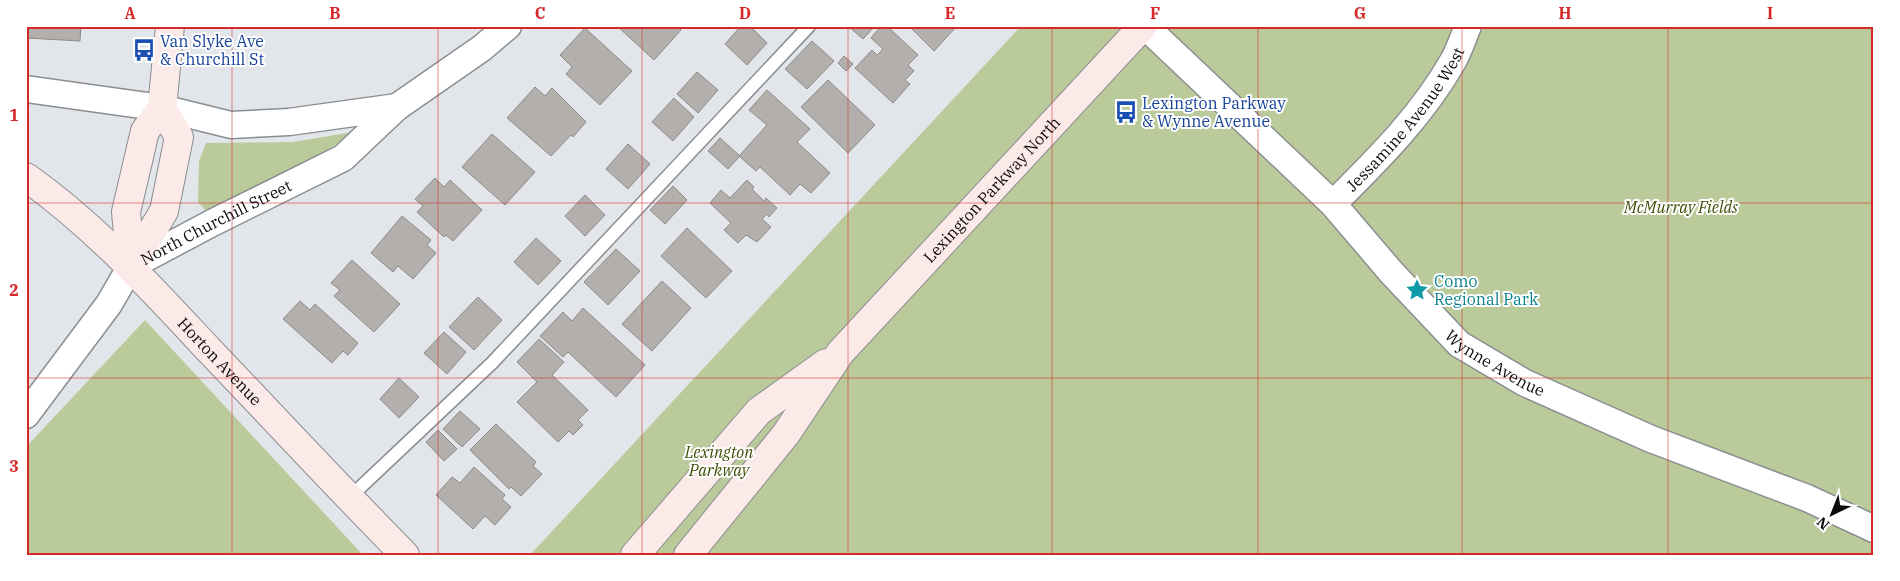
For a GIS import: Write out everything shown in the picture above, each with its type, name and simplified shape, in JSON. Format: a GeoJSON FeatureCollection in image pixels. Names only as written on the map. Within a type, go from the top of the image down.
{"type":"FeatureCollection","features":[{"type":"Feature","properties":{"kind":"main road"},"geometry":{"type":"LineString","coordinates":[[131,266],[126,212],[145,131],[162,108],[170,26]]}},
{"type":"Feature","properties":{"kind":"main road","name":"Lexington Parkway North"},"geometry":{"type":"LineString","coordinates":[[688,555],[786,434],[840,353],[1144,26]]}},
{"type":"Feature","properties":{"kind":"main road"},"geometry":{"type":"LineString","coordinates":[[131,266],[164,211],[179,137],[162,108]]}},
{"type":"Feature","properties":{"kind":"main road","name":"Horton Avenue"},"geometry":{"type":"LineString","coordinates":[[26,177],[91,228],[131,266],[405,555]]}},
{"type":"Feature","properties":{"kind":"main road","name":"Lexington Parkway North"},"geometry":{"type":"LineString","coordinates":[[635,555],[759,411],[840,353]]}},
{"type":"Feature","properties":{"kind":"street","name":"North Churchill Street"},"geometry":{"type":"LineString","coordinates":[[26,415],[109,304],[131,266],[343,158],[397,107],[482,48],[508,26]]}},
{"type":"Feature","properties":{"kind":"street","name":"Wynne Avenue"},"geometry":{"type":"LineString","coordinates":[[1144,26],[1333,204],[1391,272],[1459,344],[1525,382],[1651,438],[1807,498],[1874,529]]}},
{"type":"Feature","properties":{"kind":"street","name":"Jessamine Avenue West"},"geometry":{"type":"LineString","coordinates":[[1333,204],[1379,158],[1420,112],[1454,60],[1468,26]]}},
{"type":"Feature","properties":{"kind":"street","name":"North Churchill Street"},"geometry":{"type":"LineString","coordinates":[[26,90],[162,108],[231,125],[289,122],[397,107]]}},
{"type":"Feature","properties":{"kind":"lane"},"geometry":{"type":"LineString","coordinates":[[349,498],[492,363],[808,26]]}},
{"type":"Feature","properties":{"kind":"green space","name":"Como Regional Park"},"geometry":{"type":"Polygon","coordinates":[[[1021,26],[1874,26],[1874,555],[530,555],[1021,26]]]}},
{"type":"Feature","properties":{"kind":"green space"},"geometry":{"type":"Polygon","coordinates":[[[353,132],[317,158],[214,211],[205,210],[198,202],[199,161],[206,143],[293,142],[353,132]]]}},
{"type":"Feature","properties":{"kind":"green space"},"geometry":{"type":"Polygon","coordinates":[[[145,320],[363,555],[26,555],[26,447],[145,320]]]}},
{"type":"Feature","properties":{"kind":"building"},"geometry":{"type":"Polygon","coordinates":[[[26,26],[81,26],[80,41],[26,38],[26,26]]]}},
{"type":"Feature","properties":{"kind":"building"},"geometry":{"type":"Polygon","coordinates":[[[617,26],[677,26],[681,30],[654,60],[617,26]]]}},
{"type":"Feature","properties":{"kind":"building"},"geometry":{"type":"Polygon","coordinates":[[[741,26],[750,26],[767,43],[747,65],[725,44],[741,26]]]}},
{"type":"Feature","properties":{"kind":"building"},"geometry":{"type":"Polygon","coordinates":[[[848,26],[875,26],[863,39],[848,26]]]}},
{"type":"Feature","properties":{"kind":"building"},"geometry":{"type":"Polygon","coordinates":[[[881,26],[887,26],[918,55],[908,65],[914,71],[905,80],[910,84],[893,103],[855,68],[872,50],[877,55],[883,49],[871,38],[881,26]]]}},
{"type":"Feature","properties":{"kind":"building"},"geometry":{"type":"Polygon","coordinates":[[[909,26],[957,26],[934,51],[909,26]]]}},
{"type":"Feature","properties":{"kind":"building"},"geometry":{"type":"Polygon","coordinates":[[[585,28],[632,71],[600,105],[566,74],[572,67],[560,55],[585,28]]]}},
{"type":"Feature","properties":{"kind":"building"},"geometry":{"type":"Polygon","coordinates":[[[812,41],[834,61],[807,89],[785,69],[812,41]]]}},
{"type":"Feature","properties":{"kind":"building"},"geometry":{"type":"Polygon","coordinates":[[[844,56],[853,64],[846,71],[838,63],[844,56]]]}},
{"type":"Feature","properties":{"kind":"building"},"geometry":{"type":"Polygon","coordinates":[[[697,72],[718,90],[698,113],[677,94],[697,72]]]}},
{"type":"Feature","properties":{"kind":"building"},"geometry":{"type":"Polygon","coordinates":[[[828,80],[875,125],[848,153],[801,107],[828,80]]]}},
{"type":"Feature","properties":{"kind":"building"},"geometry":{"type":"Polygon","coordinates":[[[535,87],[545,96],[552,88],[586,122],[573,137],[571,135],[551,156],[507,118],[535,87]]]}},
{"type":"Feature","properties":{"kind":"building"},"geometry":{"type":"Polygon","coordinates":[[[767,90],[810,129],[797,142],[830,173],[811,193],[800,184],[790,195],[760,167],[756,171],[739,156],[767,125],[749,110],[767,90]]]}},
{"type":"Feature","properties":{"kind":"building"},"geometry":{"type":"Polygon","coordinates":[[[674,98],[694,117],[673,141],[652,122],[674,98]]]}},
{"type":"Feature","properties":{"kind":"building"},"geometry":{"type":"Polygon","coordinates":[[[492,134],[535,172],[505,205],[462,167],[492,134]]]}},
{"type":"Feature","properties":{"kind":"building"},"geometry":{"type":"Polygon","coordinates":[[[720,138],[740,156],[728,169],[708,151],[720,138]]]}},
{"type":"Feature","properties":{"kind":"building"},"geometry":{"type":"Polygon","coordinates":[[[628,144],[650,164],[628,189],[606,169],[628,144]]]}},
{"type":"Feature","properties":{"kind":"building"},"geometry":{"type":"Polygon","coordinates":[[[435,178],[444,187],[450,180],[482,210],[453,241],[446,235],[444,237],[417,212],[423,206],[415,199],[435,178]]]}},
{"type":"Feature","properties":{"kind":"building"},"geometry":{"type":"Polygon","coordinates":[[[747,180],[754,187],[752,189],[764,201],[766,198],[777,208],[769,217],[767,214],[762,219],[771,227],[757,242],[746,235],[738,243],[724,230],[731,223],[710,203],[721,190],[730,198],[747,180]]]}},
{"type":"Feature","properties":{"kind":"building"},"geometry":{"type":"Polygon","coordinates":[[[673,186],[687,200],[665,224],[650,210],[673,186]]]}},
{"type":"Feature","properties":{"kind":"building"},"geometry":{"type":"Polygon","coordinates":[[[585,195],[605,215],[585,236],[565,216],[585,195]]]}},
{"type":"Feature","properties":{"kind":"building"},"geometry":{"type":"Polygon","coordinates":[[[402,216],[431,240],[427,245],[436,253],[413,279],[398,266],[393,272],[371,253],[402,216]]]}},
{"type":"Feature","properties":{"kind":"building"},"geometry":{"type":"Polygon","coordinates":[[[687,228],[732,271],[706,298],[661,256],[687,228]]]}},
{"type":"Feature","properties":{"kind":"building"},"geometry":{"type":"Polygon","coordinates":[[[536,238],[561,261],[538,285],[514,262],[536,238]]]}},
{"type":"Feature","properties":{"kind":"building"},"geometry":{"type":"Polygon","coordinates":[[[616,249],[640,271],[608,305],[584,282],[616,249]]]}},
{"type":"Feature","properties":{"kind":"building"},"geometry":{"type":"Polygon","coordinates":[[[352,260],[400,304],[374,332],[334,296],[340,290],[331,283],[352,260]]]}},
{"type":"Feature","properties":{"kind":"building"},"geometry":{"type":"Polygon","coordinates":[[[662,281],[691,308],[652,351],[622,324],[662,281]]]}},
{"type":"Feature","properties":{"kind":"building"},"geometry":{"type":"Polygon","coordinates":[[[478,297],[502,320],[474,350],[449,327],[478,297]]]}},
{"type":"Feature","properties":{"kind":"building"},"geometry":{"type":"Polygon","coordinates":[[[300,301],[310,310],[315,304],[358,343],[348,355],[343,351],[332,363],[283,319],[300,301]]]}},
{"type":"Feature","properties":{"kind":"building"},"geometry":{"type":"Polygon","coordinates":[[[583,308],[645,365],[616,397],[568,352],[563,357],[540,336],[563,312],[572,321],[583,308]]]}},
{"type":"Feature","properties":{"kind":"building"},"geometry":{"type":"Polygon","coordinates":[[[444,332],[466,352],[447,374],[424,353],[444,332]]]}},
{"type":"Feature","properties":{"kind":"building"},"geometry":{"type":"Polygon","coordinates":[[[539,339],[564,362],[552,375],[588,410],[578,420],[583,425],[573,435],[569,431],[558,442],[517,402],[537,382],[517,362],[539,339]]]}},
{"type":"Feature","properties":{"kind":"building"},"geometry":{"type":"Polygon","coordinates":[[[399,378],[419,397],[399,418],[380,399],[399,378]]]}},
{"type":"Feature","properties":{"kind":"building"},"geometry":{"type":"Polygon","coordinates":[[[460,411],[480,429],[462,447],[443,429],[460,411]]]}},
{"type":"Feature","properties":{"kind":"building"},"geometry":{"type":"Polygon","coordinates":[[[496,424],[536,462],[533,466],[542,474],[521,496],[511,487],[509,489],[470,450],[496,424]]]}},
{"type":"Feature","properties":{"kind":"building"},"geometry":{"type":"Polygon","coordinates":[[[438,430],[457,449],[444,461],[426,442],[438,430]]]}},
{"type":"Feature","properties":{"kind":"building"},"geometry":{"type":"Polygon","coordinates":[[[474,467],[505,495],[502,499],[511,507],[495,525],[485,516],[473,529],[436,495],[452,477],[460,483],[474,467]]]}},
{"type":"Feature","properties":{"kind":"place","name":"Van Slyke Ave & Churchill St"},"geometry":{"type":"Point","coordinates":[144,50]}},
{"type":"Feature","properties":{"kind":"place","name":"Lexington Parkway & Wynne Avenue"},"geometry":{"type":"Point","coordinates":[1126,112]}},
{"type":"Feature","properties":{"kind":"place","name":"Como Regional Park"},"geometry":{"type":"Point","coordinates":[1417,290]}},
{"type":"Feature","properties":{"kind":"park label","name":"McMurray Fields"},"geometry":{"type":"Point","coordinates":[1681,207]}},
{"type":"Feature","properties":{"kind":"park label","name":"Lexington Parkway"},"geometry":{"type":"Point","coordinates":[719,461]}}]}
